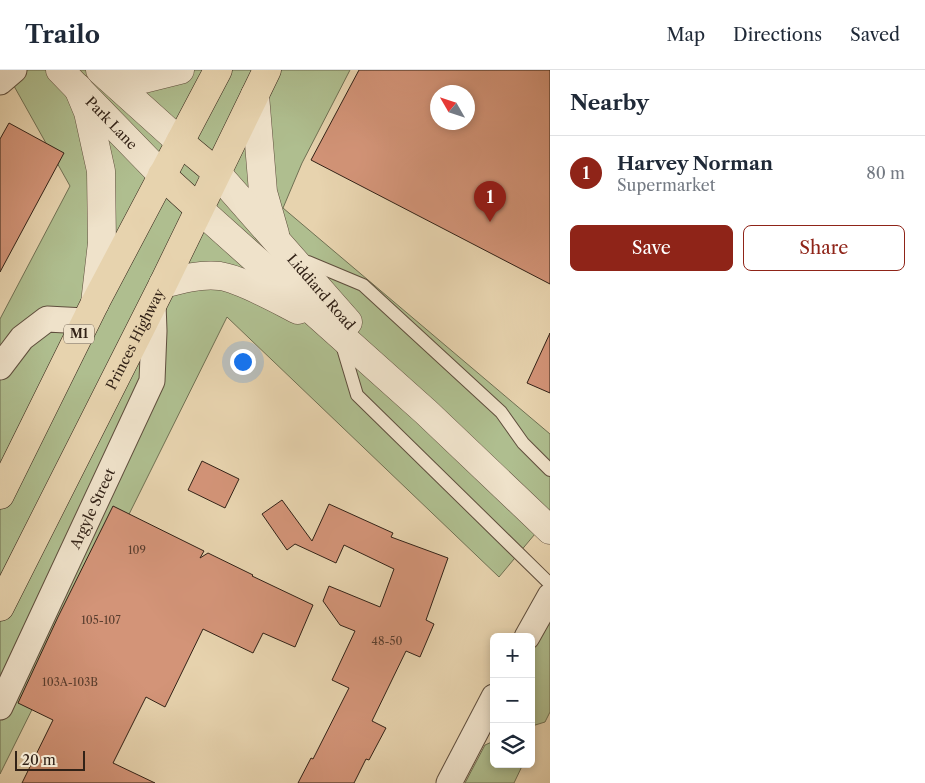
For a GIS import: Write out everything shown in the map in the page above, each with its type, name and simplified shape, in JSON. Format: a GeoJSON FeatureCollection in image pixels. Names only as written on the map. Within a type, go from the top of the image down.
{"type":"FeatureCollection","features":[{"type":"Feature","properties":{"kind":"highway","name":"M1"},"geometry":{"type":"LineString","coordinates":[[0,496],[90,312],[218,70]]}},
{"type":"Feature","properties":{"kind":"highway","name":"Princes Highway"},"geometry":{"type":"LineString","coordinates":[[0,607],[158,293],[267,70]]}},
{"type":"Feature","properties":{"kind":"highway"},"geometry":{"type":"LineString","coordinates":[[180,142],[216,172]]}},
{"type":"Feature","properties":{"kind":"highway"},"geometry":{"type":"LineString","coordinates":[[162,175],[199,209]]}},
{"type":"Feature","properties":{"kind":"street"},"geometry":{"type":"LineString","coordinates":[[0,82],[14,70]]}},
{"type":"Feature","properties":{"kind":"street"},"geometry":{"type":"LineString","coordinates":[[101,70],[144,79],[180,70]]}},
{"type":"Feature","properties":{"kind":"street","name":"Park Lane"},"geometry":{"type":"LineString","coordinates":[[101,70],[180,142]]}},
{"type":"Feature","properties":{"kind":"street"},"geometry":{"type":"LineString","coordinates":[[0,367],[22,338],[47,319],[90,312],[102,243],[101,170],[88,112],[70,79]]}},
{"type":"Feature","properties":{"kind":"street","name":"Park Lane"},"geometry":{"type":"LineString","coordinates":[[70,79],[162,175]]}},
{"type":"Feature","properties":{"kind":"street"},"geometry":{"type":"LineString","coordinates":[[255,95],[263,192],[286,252]]}},
{"type":"Feature","properties":{"kind":"street","name":"Liddiard Road"},"geometry":{"type":"LineString","coordinates":[[216,172],[426,412]]}},
{"type":"Feature","properties":{"kind":"street","name":"Liddiard Road"},"geometry":{"type":"LineString","coordinates":[[199,209],[426,412],[550,530]]}},
{"type":"Feature","properties":{"kind":"street"},"geometry":{"type":"LineString","coordinates":[[158,293],[190,277],[221,276],[247,285],[336,331]]}},
{"type":"Feature","properties":{"kind":"street","name":"Argyle Street"},"geometry":{"type":"LineString","coordinates":[[0,707],[152,381],[158,293]]}},
{"type":"Feature","properties":{"kind":"street"},"geometry":{"type":"LineString","coordinates":[[529,633],[550,596]]}},
{"type":"Feature","properties":{"kind":"street"},"geometry":{"type":"LineString","coordinates":[[449,783],[490,705]]}},
{"type":"Feature","properties":{"kind":"lane"},"geometry":{"type":"LineString","coordinates":[[286,252],[363,285],[501,412],[523,443],[550,470]]}},
{"type":"Feature","properties":{"kind":"lane"},"geometry":{"type":"LineString","coordinates":[[336,331],[357,395],[550,584]]}},
{"type":"Feature","properties":{"kind":"green space"},"geometry":{"type":"Polygon","coordinates":[[[5,70],[350,70],[302,163],[283,208],[550,434],[550,516],[499,577],[227,317],[0,774],[0,319],[70,186],[5,70]]]}},
{"type":"Feature","properties":{"kind":"green space"},"geometry":{"type":"Polygon","coordinates":[[[550,615],[550,712],[545,722],[535,725],[535,678],[535,645],[550,615]]]}},
{"type":"Feature","properties":{"kind":"green space"},"geometry":{"type":"Polygon","coordinates":[[[490,743],[490,768],[521,768],[514,783],[465,783],[485,745],[490,743]]]}},
{"type":"Feature","properties":{"kind":"building"},"geometry":{"type":"Polygon","coordinates":[[[359,70],[550,70],[550,284],[311,160],[359,70]]]}},
{"type":"Feature","properties":{"kind":"building"},"geometry":{"type":"Polygon","coordinates":[[[9,123],[64,153],[0,272],[0,139],[9,123]]]}},
{"type":"Feature","properties":{"kind":"building"},"geometry":{"type":"Polygon","coordinates":[[[550,333],[550,393],[527,383],[550,333]]]}},
{"type":"Feature","properties":{"kind":"building"},"geometry":{"type":"Polygon","coordinates":[[[202,461],[239,479],[225,508],[188,490],[202,461]]]}},
{"type":"Feature","properties":{"kind":"building"},"geometry":{"type":"Polygon","coordinates":[[[282,500],[312,541],[329,504],[393,533],[391,537],[448,558],[426,620],[434,624],[420,657],[406,651],[372,721],[386,728],[369,760],[366,759],[354,783],[298,783],[311,758],[313,759],[349,688],[332,680],[355,631],[340,625],[323,601],[329,586],[380,607],[394,569],[344,545],[336,563],[295,544],[287,550],[262,514],[282,500]]]}},
{"type":"Feature","properties":{"kind":"building"},"geometry":{"type":"Polygon","coordinates":[[[113,506],[204,551],[200,558],[208,553],[313,605],[295,647],[263,633],[253,653],[203,629],[165,707],[146,697],[113,763],[155,783],[22,783],[53,720],[18,703],[113,506]]]}},
{"type":"Feature","properties":{"kind":"place","name":"Harvey Norman"},"geometry":{"type":"Point","coordinates":[490,222]}}]}
